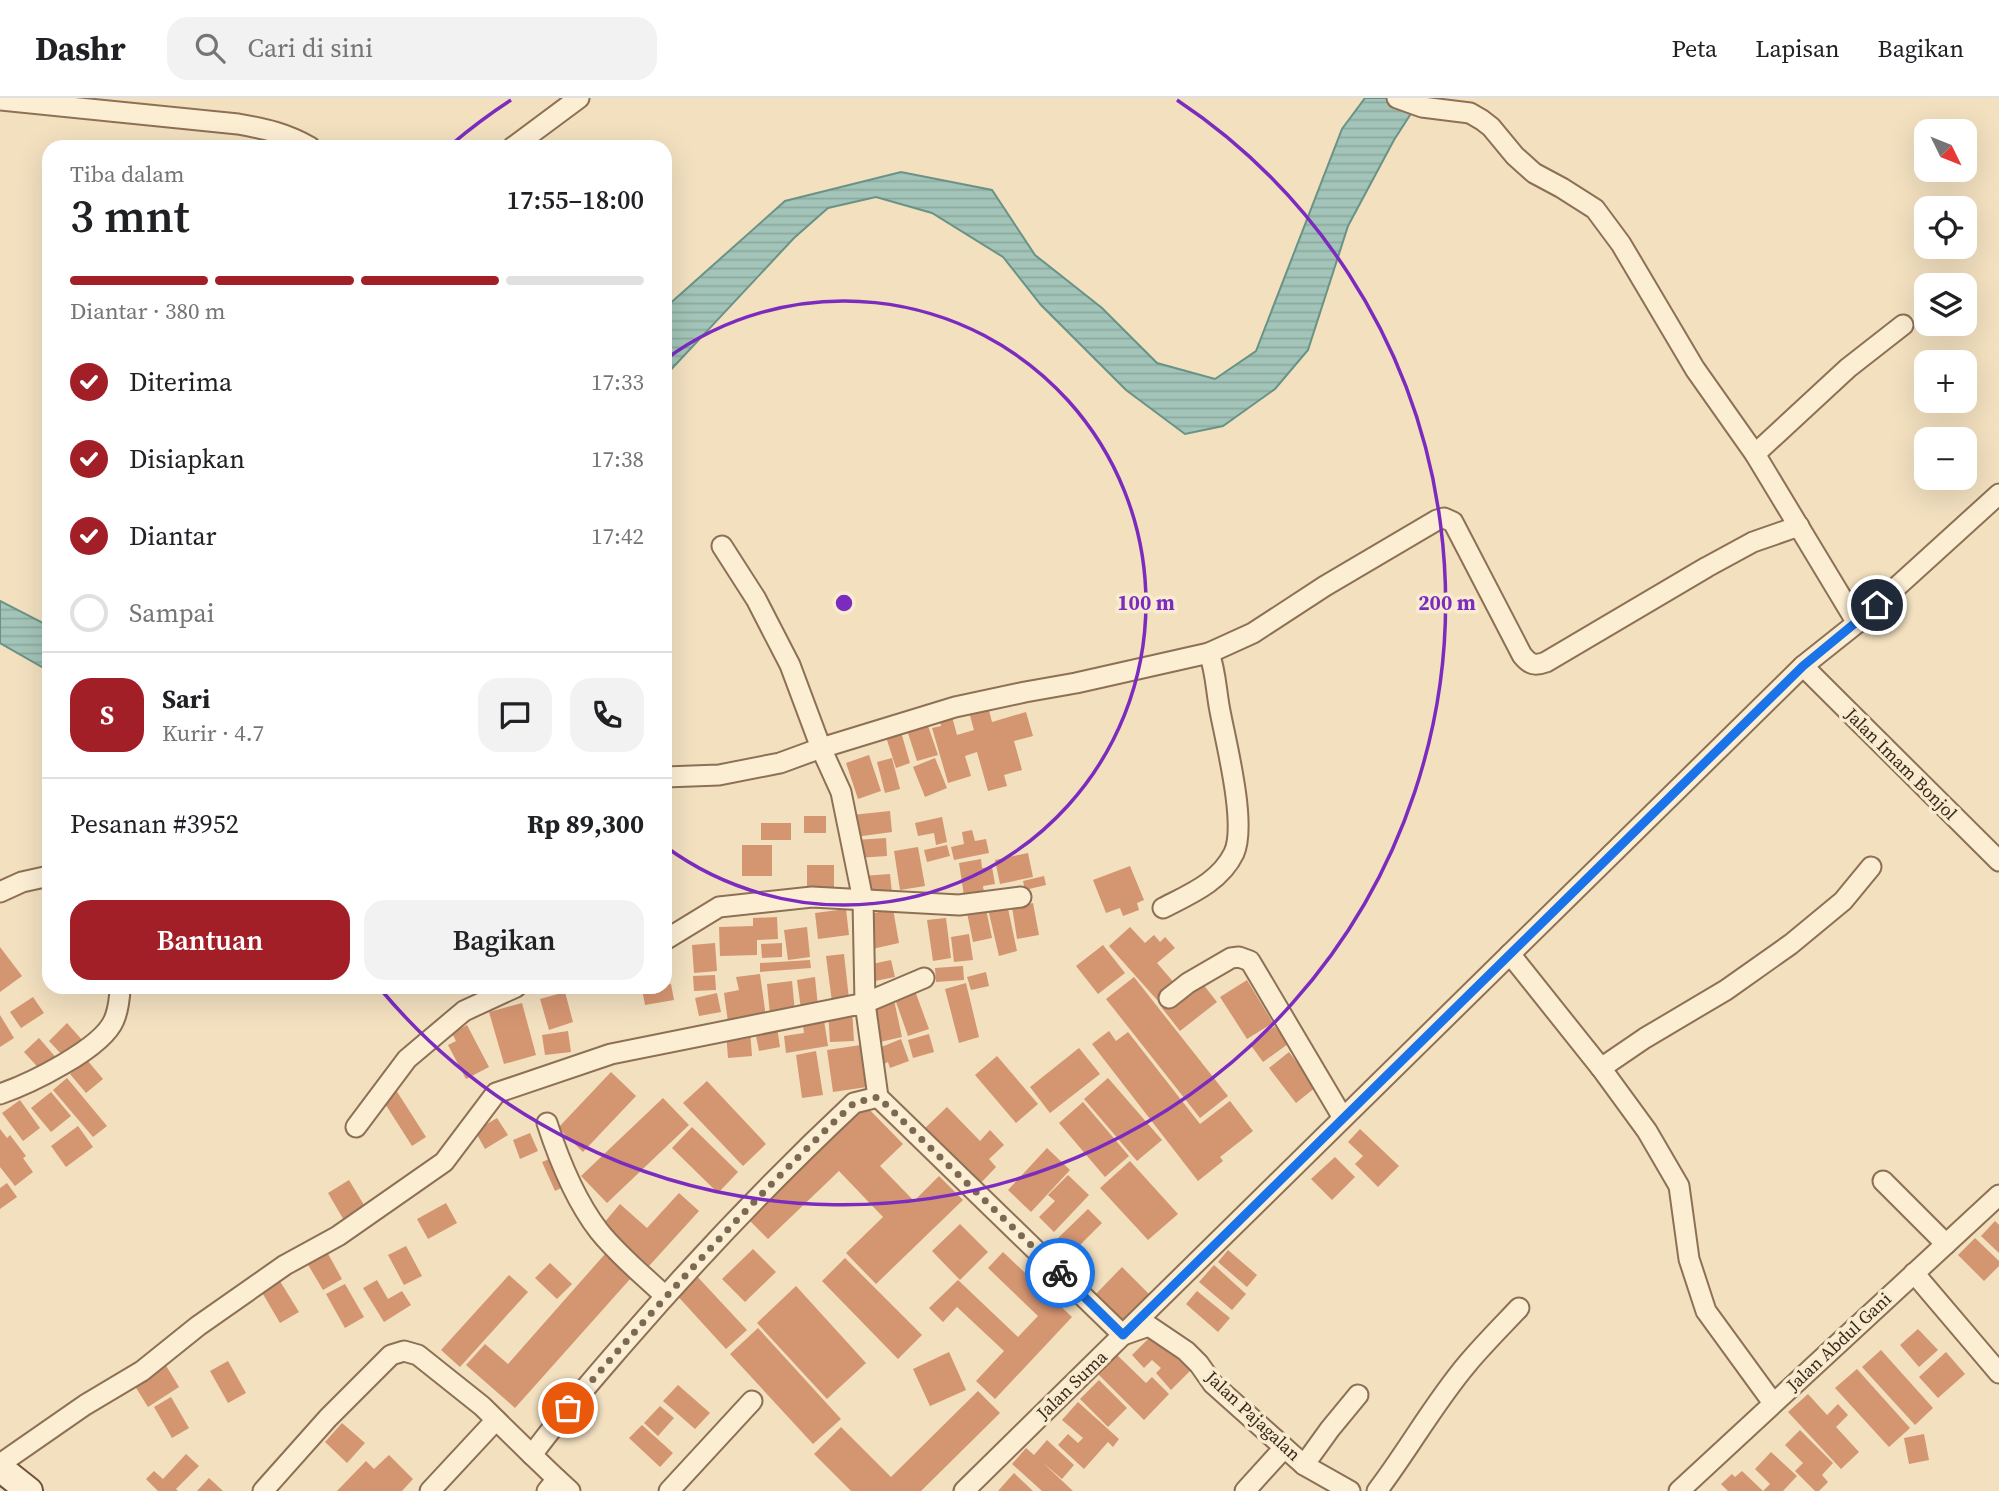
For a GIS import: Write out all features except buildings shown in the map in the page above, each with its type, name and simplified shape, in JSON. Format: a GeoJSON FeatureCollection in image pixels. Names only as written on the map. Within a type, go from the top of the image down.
{"type":"FeatureCollection","features":[{"type":"Feature","properties":{"kind":"street"},"geometry":{"type":"LineString","coordinates":[[522,140],[579,98]]}},
{"type":"Feature","properties":{"kind":"street"},"geometry":{"type":"LineString","coordinates":[[1397,98],[1422,107],[1470,113],[1491,127],[1515,156],[1534,173],[1595,209],[1621,244],[1695,369],[1755,454],[1857,623]]}},
{"type":"Feature","properties":{"kind":"street"},"geometry":{"type":"LineString","coordinates":[[0,100],[238,124],[273,130],[297,140]]}},
{"type":"Feature","properties":{"kind":"street"},"geometry":{"type":"LineString","coordinates":[[1755,454],[1848,368],[1903,325]]}},
{"type":"Feature","properties":{"kind":"street","name":"Jalan Suma"},"geometry":{"type":"LineString","coordinates":[[964,1491],[1803,666],[1857,623],[1999,495]]}},
{"type":"Feature","properties":{"kind":"street"},"geometry":{"type":"LineString","coordinates":[[672,778],[719,775],[780,763],[955,707],[1209,653],[1253,632],[1325,586],[1444,518],[1453,522],[1522,655],[1530,664],[1536,665],[1546,663],[1753,542],[1798,526]]}},
{"type":"Feature","properties":{"kind":"street"},"geometry":{"type":"LineString","coordinates":[[722,546],[756,598],[790,665],[821,748],[841,792],[863,900],[865,1003],[878,1097],[1123,1335]]}},
{"type":"Feature","properties":{"kind":"street"},"geometry":{"type":"LineString","coordinates":[[1163,908],[1202,888],[1217,876],[1235,850],[1238,832],[1232,765],[1209,653]]}},
{"type":"Feature","properties":{"kind":"street","name":"Jalan Imam Bonjol"},"geometry":{"type":"LineString","coordinates":[[1803,666],[1999,861]]}},
{"type":"Feature","properties":{"kind":"street"},"geometry":{"type":"LineString","coordinates":[[1601,1068],[1644,1038],[1726,990],[1791,944],[1843,901],[1871,867]]}},
{"type":"Feature","properties":{"kind":"street"},"geometry":{"type":"LineString","coordinates":[[0,892],[22,882],[42,878]]}},
{"type":"Feature","properties":{"kind":"street"},"geometry":{"type":"LineString","coordinates":[[672,936],[719,907],[812,897],[958,905],[1021,897]]}},
{"type":"Feature","properties":{"kind":"street"},"geometry":{"type":"LineString","coordinates":[[1510,954],[1601,1068],[1647,1131],[1679,1186],[1689,1259],[1706,1311],[1773,1403]]}},
{"type":"Feature","properties":{"kind":"street"},"geometry":{"type":"LineString","coordinates":[[1169,998],[1188,983],[1231,958],[1239,957],[1250,961],[1343,1118]]}},
{"type":"Feature","properties":{"kind":"street"},"geometry":{"type":"LineString","coordinates":[[29,1491],[0,1466],[85,1405],[142,1371],[198,1326],[285,1265],[338,1236],[444,1163],[496,1093],[611,1054],[865,1003],[924,978]]}},
{"type":"Feature","properties":{"kind":"street"},"geometry":{"type":"LineString","coordinates":[[0,1094],[20,1087],[79,1056],[114,1021],[120,994]]}},
{"type":"Feature","properties":{"kind":"street"},"geometry":{"type":"LineString","coordinates":[[356,1127],[407,1059],[464,1011],[501,994]]}},
{"type":"Feature","properties":{"kind":"street"},"geometry":{"type":"LineString","coordinates":[[532,1455],[552,1426],[740,1214],[854,1103],[878,1097]]}},
{"type":"Feature","properties":{"kind":"street"},"geometry":{"type":"LineString","coordinates":[[547,1123],[557,1155],[587,1214],[614,1248],[665,1296]]}},
{"type":"Feature","properties":{"kind":"street"},"geometry":{"type":"LineString","coordinates":[[1883,1181],[1945,1244]]}},
{"type":"Feature","properties":{"kind":"street","name":"Jalan Abdul Gani"},"geometry":{"type":"LineString","coordinates":[[1679,1491],[1999,1195]]}},
{"type":"Feature","properties":{"kind":"street"},"geometry":{"type":"LineString","coordinates":[[1914,1273],[1999,1373]]}},
{"type":"Feature","properties":{"kind":"street"},"geometry":{"type":"LineString","coordinates":[[1377,1491],[1468,1363],[1520,1308]]}},
{"type":"Feature","properties":{"kind":"street","name":"Jalan Pajagalan"},"geometry":{"type":"LineString","coordinates":[[1123,1335],[1149,1326],[1186,1351],[1213,1384],[1284,1448],[1304,1465],[1350,1491]]}},
{"type":"Feature","properties":{"kind":"street"},"geometry":{"type":"LineString","coordinates":[[267,1490],[328,1418],[391,1355],[404,1351],[418,1355],[482,1406],[532,1455],[558,1487]]}},
{"type":"Feature","properties":{"kind":"street"},"geometry":{"type":"LineString","coordinates":[[1304,1465],[1329,1429],[1358,1395]]}},
{"type":"Feature","properties":{"kind":"street"},"geometry":{"type":"LineString","coordinates":[[669,1491],[752,1402]]}},
{"type":"Feature","properties":{"kind":"street"},"geometry":{"type":"LineString","coordinates":[[430,1491],[496,1420]]}},
{"type":"Feature","properties":{"kind":"street"},"geometry":{"type":"LineString","coordinates":[[1245,1491],[1284,1448]]}},
{"type":"Feature","properties":{"kind":"water"},"geometry":{"type":"Polygon","coordinates":[[[1365,98],[1421,98],[1394,140],[1348,226],[1308,350],[1275,389],[1223,426],[1185,434],[1126,390],[1041,305],[1003,257],[932,213],[876,197],[828,208],[794,238],[672,369],[672,302],[785,201],[901,172],[992,190],[1035,255],[1102,308],[1157,363],[1215,379],[1256,351],[1342,129],[1365,98]]]}},
{"type":"Feature","properties":{"kind":"water"},"geometry":{"type":"Polygon","coordinates":[[[0,601],[42,622],[42,667],[0,643],[0,601]]]}},
{"type":"Feature","properties":{"kind":"way so far"},"geometry":{"type":"LineString","coordinates":[[568,1408],[740,1214],[854,1103],[878,1097],[1060,1273]]}},
{"type":"Feature","properties":{"kind":"route"},"geometry":{"type":"LineString","coordinates":[[1060,1273],[1123,1335],[1803,666],[1877,605]]}}]}
